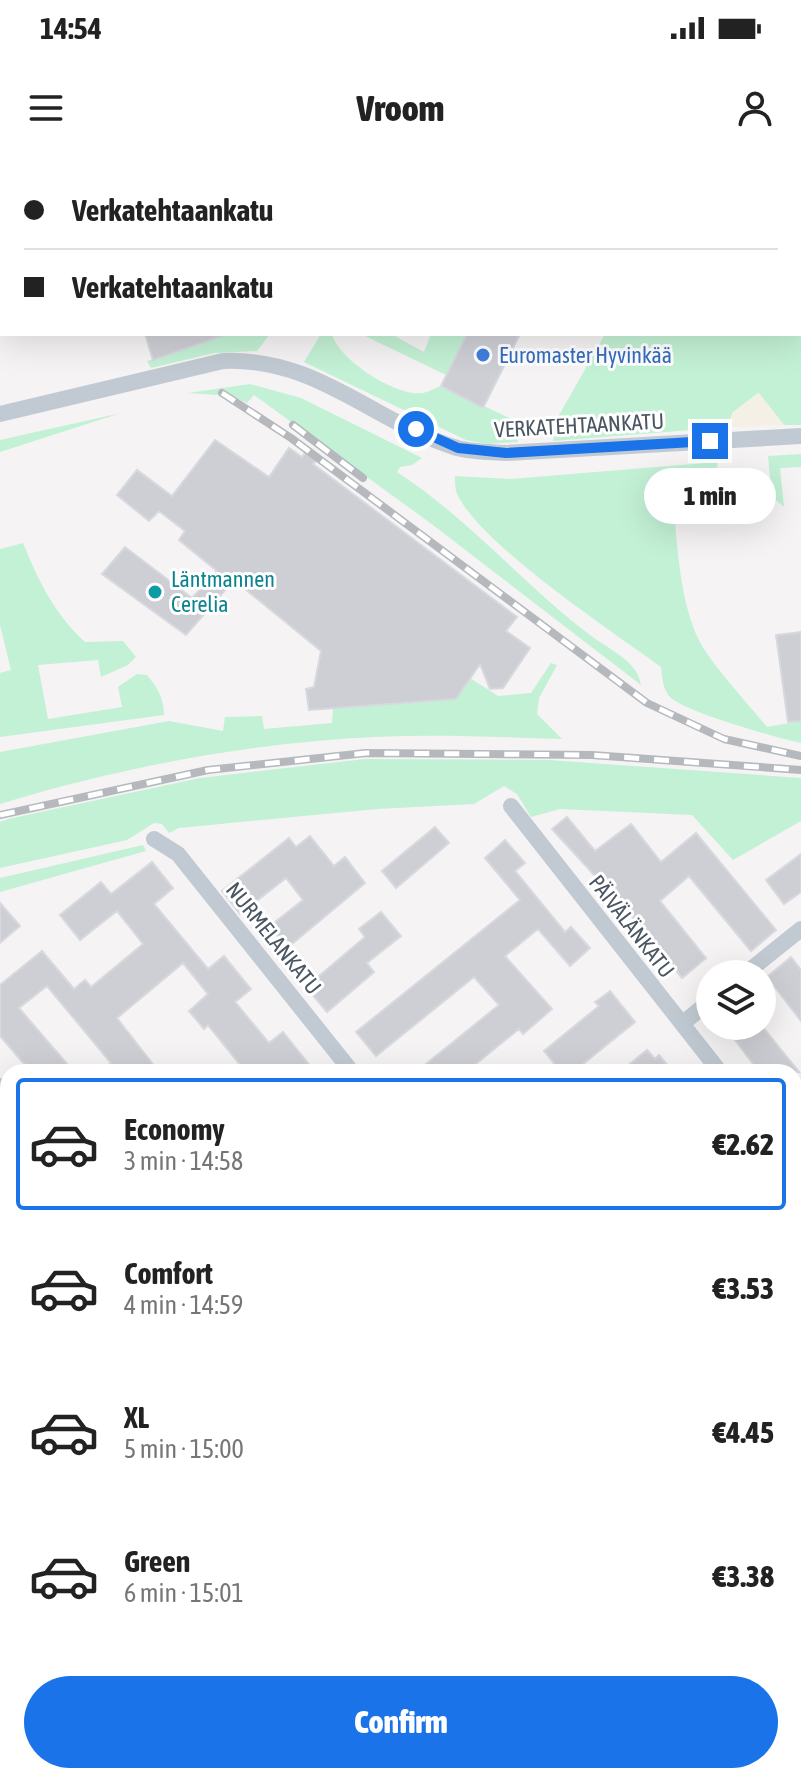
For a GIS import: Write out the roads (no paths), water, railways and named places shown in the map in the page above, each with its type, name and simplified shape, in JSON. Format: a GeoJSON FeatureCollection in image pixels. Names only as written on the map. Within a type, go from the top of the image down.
{"type":"FeatureCollection","features":[{"type":"Feature","properties":{"kind":"street","name":"VERKATEHTAANKATU"},"geometry":{"type":"LineString","coordinates":[[0,414],[223,361],[243,360],[283,366],[311,376],[441,441],[467,450],[506,453],[801,436]]}},
{"type":"Feature","properties":{"kind":"street","name":"PÄIVÄLÄNKATU"},"geometry":{"type":"LineString","coordinates":[[511,806],[714,1064]]}},
{"type":"Feature","properties":{"kind":"street","name":"NURMELANKATU"},"geometry":{"type":"LineString","coordinates":[[154,839],[178,854],[346,1064]]}},
{"type":"Feature","properties":{"kind":"street"},"geometry":{"type":"LineString","coordinates":[[762,960],[801,929]]}},
{"type":"Feature","properties":{"kind":"street"},"geometry":{"type":"LineString","coordinates":[[682,1024],[696,1012]]}},
{"type":"Feature","properties":{"kind":"railway"},"geometry":{"type":"LineString","coordinates":[[222,393],[291,438],[647,703],[724,739],[801,756]]}},
{"type":"Feature","properties":{"kind":"railway"},"geometry":{"type":"LineString","coordinates":[[293,425],[363,478]]}},
{"type":"Feature","properties":{"kind":"railway"},"geometry":{"type":"LineString","coordinates":[[0,815],[208,770],[366,753],[592,755],[801,770]]}},
{"type":"Feature","properties":{"kind":"place","name":"Euromaster Hyvinkää"},"geometry":{"type":"Point","coordinates":[483,355]}},
{"type":"Feature","properties":{"kind":"place","name":"Läntmannen Cerelia"},"geometry":{"type":"Point","coordinates":[155,592]}}]}
